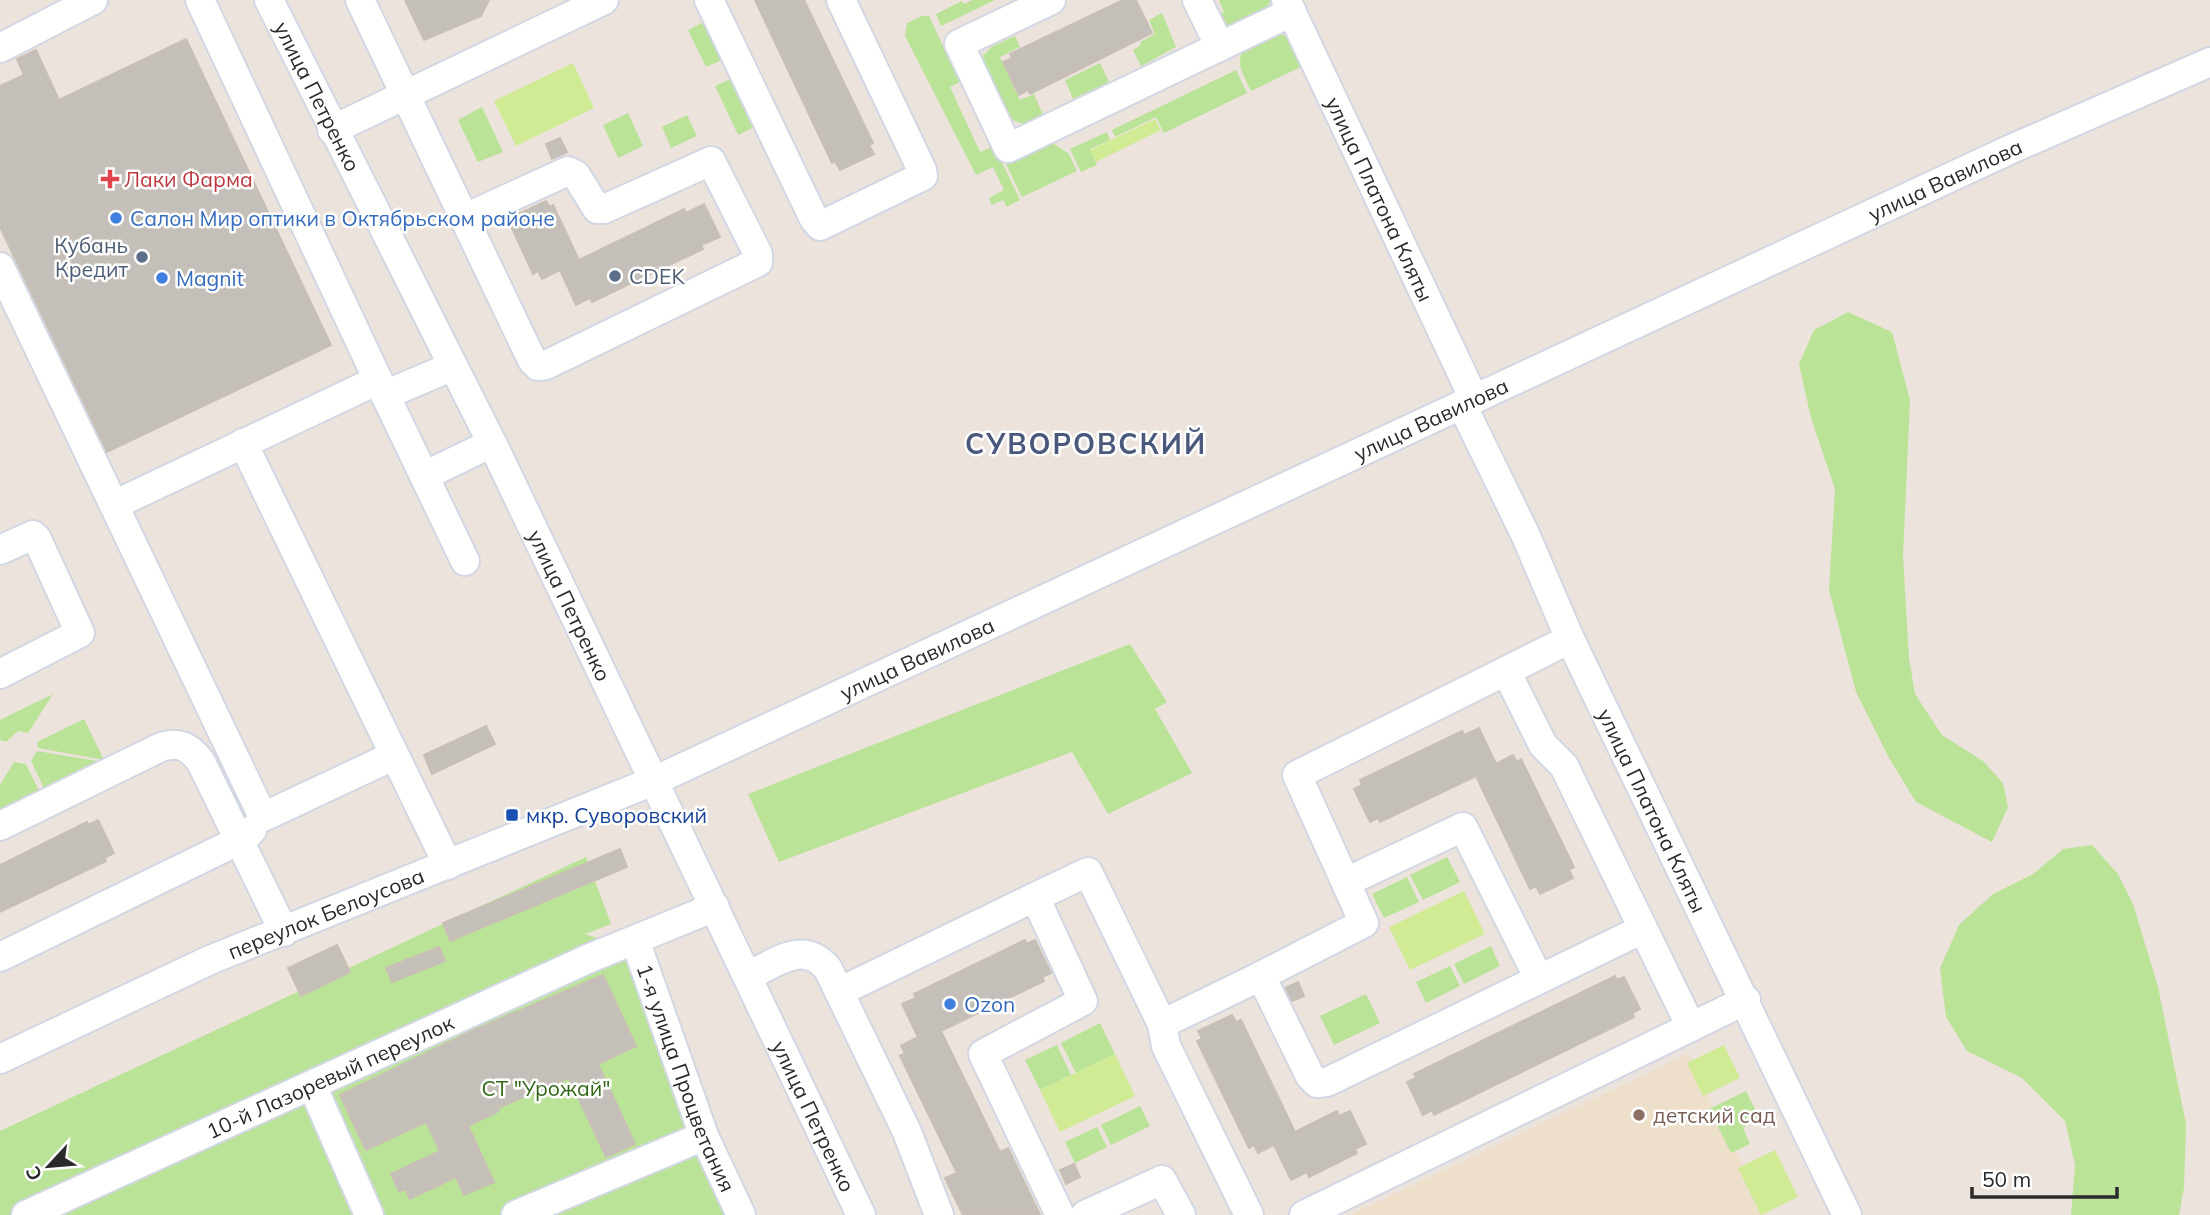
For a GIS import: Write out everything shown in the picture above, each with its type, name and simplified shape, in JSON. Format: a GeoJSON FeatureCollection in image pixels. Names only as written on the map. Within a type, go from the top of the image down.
{"type":"FeatureCollection","features":[{"type":"Feature","properties":{"kind":"street"},"geometry":{"type":"LineString","coordinates":[[200,0],[464,561]]}},
{"type":"Feature","properties":{"kind":"street","name":"улица Петренко"},"geometry":{"type":"LineString","coordinates":[[269,0],[332,130],[492,443],[656,780],[861,1215]]}},
{"type":"Feature","properties":{"kind":"street"},"geometry":{"type":"LineString","coordinates":[[360,0],[464,218],[538,366],[546,365],[758,262],[758,254],[711,161],[604,209],[597,209],[576,174],[560,172],[464,218]]}},
{"type":"Feature","properties":{"kind":"street"},"geometry":{"type":"LineString","coordinates":[[332,130],[604,0]]}},
{"type":"Feature","properties":{"kind":"street"},"geometry":{"type":"LineString","coordinates":[[709,0],[814,219],[820,226],[923,176],[841,0]]}},
{"type":"Feature","properties":{"kind":"street"},"geometry":{"type":"LineString","coordinates":[[1051,0],[959,44],[1008,148],[1220,47],[1289,6]]}},
{"type":"Feature","properties":{"kind":"street"},"geometry":{"type":"LineString","coordinates":[[1198,0],[1220,47]]}},
{"type":"Feature","properties":{"kind":"street"},"geometry":{"type":"LineString","coordinates":[[0,48],[95,1]]}},
{"type":"Feature","properties":{"kind":"street","name":"улица Платона Кляты"},"geometry":{"type":"LineString","coordinates":[[1289,6],[1468,402],[1570,639],[1746,1000],[1847,1215]]}},
{"type":"Feature","properties":{"kind":"street","name":"улица Вавилова"},"geometry":{"type":"LineString","coordinates":[[656,780],[2021,144],[2210,62]]}},
{"type":"Feature","properties":{"kind":"street"},"geometry":{"type":"LineString","coordinates":[[0,267],[263,817]]}},
{"type":"Feature","properties":{"kind":"street"},"geometry":{"type":"LineString","coordinates":[[114,505],[243,443],[382,388],[453,366]]}},
{"type":"Feature","properties":{"kind":"street"},"geometry":{"type":"LineString","coordinates":[[243,443],[448,865]]}},
{"type":"Feature","properties":{"kind":"street"},"geometry":{"type":"LineString","coordinates":[[424,476],[492,443]]}},
{"type":"Feature","properties":{"kind":"street"},"geometry":{"type":"LineString","coordinates":[[0,550],[33,535],[80,628],[77,637],[0,674]]}},
{"type":"Feature","properties":{"kind":"street"},"geometry":{"type":"LineString","coordinates":[[1162,1024],[1360,928],[1364,923],[1297,775],[1570,639]]}},
{"type":"Feature","properties":{"kind":"street"},"geometry":{"type":"LineString","coordinates":[[1506,671],[1543,745],[1564,766],[1691,1027]]}},
{"type":"Feature","properties":{"kind":"street"},"geometry":{"type":"LineString","coordinates":[[0,825],[171,744],[183,745],[201,762],[284,932]]}},
{"type":"Feature","properties":{"kind":"street"},"geometry":{"type":"LineString","coordinates":[[0,957],[239,841],[246,837],[263,817],[393,756]]}},
{"type":"Feature","properties":{"kind":"street","name":"переулок Белоусова"},"geometry":{"type":"LineString","coordinates":[[0,1059],[184,972],[656,780]]}},
{"type":"Feature","properties":{"kind":"street"},"geometry":{"type":"LineString","coordinates":[[1346,882],[1463,827],[1539,979]]}},
{"type":"Feature","properties":{"kind":"street"},"geometry":{"type":"LineString","coordinates":[[839,992],[1088,872],[1162,1024],[1166,1046],[1249,1215]]}},
{"type":"Feature","properties":{"kind":"street"},"geometry":{"type":"LineString","coordinates":[[1035,897],[1083,1001],[983,1054],[1060,1215]]}},
{"type":"Feature","properties":{"kind":"street","name":"10-й Лазоревый переулок"},"geometry":{"type":"LineString","coordinates":[[26,1215],[635,940],[715,907]]}},
{"type":"Feature","properties":{"kind":"street"},"geometry":{"type":"LineString","coordinates":[[1261,976],[1310,1076],[1317,1083],[1327,1082],[1643,929]]}},
{"type":"Feature","properties":{"kind":"street","name":"1-я улица Процветания"},"geometry":{"type":"LineString","coordinates":[[635,940],[704,1136],[741,1215]]}},
{"type":"Feature","properties":{"kind":"street"},"geometry":{"type":"LineString","coordinates":[[748,976],[793,955],[813,954],[828,969],[907,1132],[939,1215]]}},
{"type":"Feature","properties":{"kind":"street"},"geometry":{"type":"LineString","coordinates":[[1304,1215],[1746,1000]]}},
{"type":"Feature","properties":{"kind":"street"},"geometry":{"type":"LineString","coordinates":[[312,1085],[369,1215]]}},
{"type":"Feature","properties":{"kind":"street"},"geometry":{"type":"LineString","coordinates":[[516,1215],[704,1136]]}},
{"type":"Feature","properties":{"kind":"street"},"geometry":{"type":"LineString","coordinates":[[1085,1215],[1157,1180],[1167,1185],[1181,1215]]}},
{"type":"Feature","properties":{"kind":"shaded area","name":"детский сад"},"geometry":{"type":"Polygon","coordinates":[[[1688,1054],[1767,1215],[1350,1215],[1688,1054]]]}},
{"type":"Feature","properties":{"kind":"green space"},"geometry":{"type":"Polygon","coordinates":[[[972,0],[995,0],[941,26],[936,14],[962,1],[964,4],[972,0]]]}},
{"type":"Feature","properties":{"kind":"green space"},"geometry":{"type":"Polygon","coordinates":[[[1219,0],[1271,0],[1267,8],[1226,27],[1217,16],[1224,12],[1219,0]]]}},
{"type":"Feature","properties":{"kind":"green space"},"geometry":{"type":"Polygon","coordinates":[[[1162,13],[1176,47],[1141,66],[1133,50],[1141,45],[1140,42],[1155,34],[1149,20],[1162,13]]]}},
{"type":"Feature","properties":{"kind":"green space"},"geometry":{"type":"Polygon","coordinates":[[[922,16],[929,16],[960,82],[950,87],[980,152],[994,146],[1020,200],[1007,207],[1003,200],[992,205],[989,198],[1004,190],[993,167],[976,175],[905,36],[907,23],[922,16]]]}},
{"type":"Feature","properties":{"kind":"green space"},"geometry":{"type":"Polygon","coordinates":[[[710,19],[728,57],[706,67],[688,30],[710,19]]]}},
{"type":"Feature","properties":{"kind":"green space"},"geometry":{"type":"Polygon","coordinates":[[[1277,35],[1287,35],[1305,65],[1251,91],[1241,67],[1242,52],[1277,35]]]}},
{"type":"Feature","properties":{"kind":"green space"},"geometry":{"type":"Polygon","coordinates":[[[1015,36],[1020,47],[1000,57],[1020,100],[1034,94],[1043,115],[1023,124],[1008,118],[981,58],[991,47],[1015,36]]]}},
{"type":"Feature","properties":{"kind":"green space"},"geometry":{"type":"Polygon","coordinates":[[[573,63],[594,108],[516,146],[494,101],[573,63]]]}},
{"type":"Feature","properties":{"kind":"green space"},"geometry":{"type":"Polygon","coordinates":[[[1100,63],[1109,82],[1073,99],[1065,80],[1100,63]]]}},
{"type":"Feature","properties":{"kind":"green space"},"geometry":{"type":"Polygon","coordinates":[[[1236,70],[1247,93],[1164,133],[1156,117],[1115,137],[1112,130],[1236,70]]]}},
{"type":"Feature","properties":{"kind":"green space"},"geometry":{"type":"Polygon","coordinates":[[[737,76],[760,124],[738,135],[715,86],[737,76]]]}},
{"type":"Feature","properties":{"kind":"green space"},"geometry":{"type":"Polygon","coordinates":[[[482,107],[503,152],[478,162],[458,120],[482,107]]]}},
{"type":"Feature","properties":{"kind":"green space"},"geometry":{"type":"Polygon","coordinates":[[[628,113],[643,146],[618,158],[603,125],[628,113]]]}},
{"type":"Feature","properties":{"kind":"green space"},"geometry":{"type":"Polygon","coordinates":[[[687,115],[697,136],[671,148],[662,127],[687,115]]]}},
{"type":"Feature","properties":{"kind":"green space"},"geometry":{"type":"Polygon","coordinates":[[[1155,119],[1161,130],[1096,162],[1090,150],[1155,119]]]}},
{"type":"Feature","properties":{"kind":"green space"},"geometry":{"type":"Polygon","coordinates":[[[1107,132],[1110,140],[1090,149],[1097,165],[1081,172],[1070,149],[1107,132]]]}},
{"type":"Feature","properties":{"kind":"green space"},"geometry":{"type":"Polygon","coordinates":[[[1047,139],[1069,154],[1077,171],[1022,197],[1004,160],[1047,139]]]}},
{"type":"Feature","properties":{"kind":"green space"},"geometry":{"type":"Polygon","coordinates":[[[1848,312],[1892,332],[1910,400],[1903,556],[1909,658],[1915,694],[1942,735],[1983,761],[2003,783],[2008,807],[1992,842],[1916,802],[1889,758],[1856,692],[1829,590],[1835,489],[1811,418],[1799,364],[1814,330],[1848,312]]]}},
{"type":"Feature","properties":{"kind":"green space"},"geometry":{"type":"Polygon","coordinates":[[[1130,644],[1167,702],[1155,709],[1192,773],[1108,814],[1072,752],[779,862],[748,794],[1130,644]]]}},
{"type":"Feature","properties":{"kind":"green space"},"geometry":{"type":"Polygon","coordinates":[[[53,694],[28,733],[18,731],[6,742],[0,740],[0,720],[53,694]]]}},
{"type":"Feature","properties":{"kind":"green space"},"geometry":{"type":"Polygon","coordinates":[[[84,719],[104,760],[38,748],[37,742],[84,719]]]}},
{"type":"Feature","properties":{"kind":"green space"},"geometry":{"type":"Polygon","coordinates":[[[37,751],[103,762],[45,790],[31,761],[37,751]]]}},
{"type":"Feature","properties":{"kind":"green space"},"geometry":{"type":"Polygon","coordinates":[[[14,762],[26,764],[40,793],[0,812],[0,785],[14,762]]]}},
{"type":"Feature","properties":{"kind":"green space"},"geometry":{"type":"Polygon","coordinates":[[[2092,845],[2118,874],[2133,904],[2158,987],[2186,1124],[2184,1188],[2179,1215],[2071,1215],[2075,1165],[2065,1121],[2022,1078],[1967,1051],[1946,1017],[1940,968],[1959,925],[1993,894],[2033,874],[2063,849],[2092,845]]]}},
{"type":"Feature","properties":{"kind":"green space","name":"СТ \"Урожай\""},"geometry":{"type":"Polygon","coordinates":[[[586,857],[611,924],[585,934],[625,948],[741,1215],[0,1215],[0,1131],[586,857]]]}},
{"type":"Feature","properties":{"kind":"green space"},"geometry":{"type":"Polygon","coordinates":[[[1447,857],[1460,882],[1423,900],[1410,875],[1447,857]]]}},
{"type":"Feature","properties":{"kind":"green space"},"geometry":{"type":"Polygon","coordinates":[[[1407,877],[1419,902],[1384,918],[1372,894],[1407,877]]]}},
{"type":"Feature","properties":{"kind":"green space"},"geometry":{"type":"Polygon","coordinates":[[[1464,891],[1485,934],[1410,970],[1389,927],[1464,891]]]}},
{"type":"Feature","properties":{"kind":"green space"},"geometry":{"type":"Polygon","coordinates":[[[1491,946],[1500,966],[1464,984],[1454,964],[1491,946]]]}},
{"type":"Feature","properties":{"kind":"green space"},"geometry":{"type":"Polygon","coordinates":[[[1450,966],[1460,986],[1426,1003],[1416,982],[1450,966]]]}},
{"type":"Feature","properties":{"kind":"green space"},"geometry":{"type":"Polygon","coordinates":[[[1366,994],[1380,1023],[1334,1045],[1320,1016],[1366,994]]]}},
{"type":"Feature","properties":{"kind":"green space"},"geometry":{"type":"Polygon","coordinates":[[[1100,1023],[1115,1054],[1076,1073],[1061,1043],[1100,1023]]]}},
{"type":"Feature","properties":{"kind":"green space"},"geometry":{"type":"Polygon","coordinates":[[[1057,1045],[1071,1075],[1040,1090],[1025,1060],[1057,1045]]]}},
{"type":"Feature","properties":{"kind":"green space"},"geometry":{"type":"Polygon","coordinates":[[[1724,1045],[1740,1078],[1703,1096],[1687,1063],[1724,1045]]]}},
{"type":"Feature","properties":{"kind":"green space"},"geometry":{"type":"Polygon","coordinates":[[[1115,1054],[1135,1096],[1060,1132],[1040,1090],[1115,1054]]]}},
{"type":"Feature","properties":{"kind":"green space"},"geometry":{"type":"Polygon","coordinates":[[[1746,1091],[1760,1119],[1743,1128],[1750,1144],[1731,1153],[1709,1109],[1746,1091]]]}},
{"type":"Feature","properties":{"kind":"green space"},"geometry":{"type":"Polygon","coordinates":[[[1140,1106],[1150,1126],[1111,1145],[1101,1125],[1140,1106]]]}},
{"type":"Feature","properties":{"kind":"green space"},"geometry":{"type":"Polygon","coordinates":[[[1097,1127],[1107,1147],[1075,1163],[1065,1142],[1097,1127]]]}},
{"type":"Feature","properties":{"kind":"green space"},"geometry":{"type":"Polygon","coordinates":[[[1775,1150],[1798,1197],[1761,1215],[1738,1168],[1775,1150]]]}},
{"type":"Feature","properties":{"kind":"building"},"geometry":{"type":"Polygon","coordinates":[[[405,0],[489,0],[481,16],[424,40],[405,0]]]}},
{"type":"Feature","properties":{"kind":"building"},"geometry":{"type":"Polygon","coordinates":[[[755,0],[804,0],[873,143],[869,145],[874,154],[840,170],[835,161],[832,163],[755,0]]]}},
{"type":"Feature","properties":{"kind":"building"},"geometry":{"type":"Polygon","coordinates":[[[1123,0],[1136,0],[1152,33],[1030,94],[1028,90],[1019,95],[1003,62],[1012,58],[1010,54],[1123,0]]]}},
{"type":"Feature","properties":{"kind":"building","name":"Magnit"},"geometry":{"type":"Polygon","coordinates":[[[186,39],[331,345],[107,452],[0,227],[0,86],[24,75],[17,59],[36,50],[59,100],[186,39]]]}},
{"type":"Feature","properties":{"kind":"building"},"geometry":{"type":"Polygon","coordinates":[[[560,138],[567,152],[552,159],[546,144],[560,138]]]}},
{"type":"Feature","properties":{"kind":"building"},"geometry":{"type":"Polygon","coordinates":[[[546,201],[550,207],[553,205],[579,260],[684,209],[686,213],[704,204],[720,237],[701,245],[703,249],[592,302],[590,298],[576,305],[560,270],[542,279],[538,271],[533,274],[511,226],[515,223],[512,217],[546,201]]]}},
{"type":"Feature","properties":{"kind":"building"},"geometry":{"type":"Polygon","coordinates":[[[486,726],[495,744],[432,774],[424,755],[486,726]]]}},
{"type":"Feature","properties":{"kind":"building"},"geometry":{"type":"Polygon","coordinates":[[[1479,728],[1496,764],[1513,755],[1517,762],[1521,759],[1574,867],[1569,870],[1573,878],[1540,894],[1536,886],[1530,889],[1476,776],[1380,822],[1378,818],[1370,822],[1354,789],[1362,785],[1360,780],[1462,731],[1464,735],[1479,728]]]}},
{"type":"Feature","properties":{"kind":"building"},"geometry":{"type":"Polygon","coordinates":[[[98,820],[114,853],[104,858],[106,861],[0,912],[0,865],[87,822],[88,825],[98,820]]]}},
{"type":"Feature","properties":{"kind":"building"},"geometry":{"type":"Polygon","coordinates":[[[620,849],[627,867],[450,941],[443,923],[620,849]]]}},
{"type":"Feature","properties":{"kind":"building"},"geometry":{"type":"Polygon","coordinates":[[[1025,940],[1026,944],[1035,940],[1051,973],[1042,977],[1044,981],[941,1031],[1000,1152],[1008,1148],[1040,1215],[963,1215],[945,1178],[957,1173],[900,1056],[905,1053],[901,1046],[918,1037],[902,1004],[916,998],[914,994],[1025,940]]]}},
{"type":"Feature","properties":{"kind":"building"},"geometry":{"type":"Polygon","coordinates":[[[337,945],[350,972],[301,996],[288,968],[337,945]]]}},
{"type":"Feature","properties":{"kind":"building"},"geometry":{"type":"Polygon","coordinates":[[[439,947],[445,961],[392,982],[386,968],[439,947]]]}},
{"type":"Feature","properties":{"kind":"building"},"geometry":{"type":"Polygon","coordinates":[[[603,975],[636,1046],[598,1064],[635,1144],[606,1157],[569,1078],[498,1108],[499,1111],[468,1126],[494,1182],[464,1195],[456,1177],[410,1199],[405,1189],[399,1191],[391,1174],[440,1151],[426,1122],[366,1150],[340,1095],[472,1031],[603,975]]]}},
{"type":"Feature","properties":{"kind":"building"},"geometry":{"type":"Polygon","coordinates":[[[1615,976],[1617,980],[1624,977],[1640,1009],[1632,1013],[1634,1017],[1434,1115],[1432,1110],[1423,1115],[1407,1082],[1416,1078],[1414,1074],[1615,976]]]}},
{"type":"Feature","properties":{"kind":"building"},"geometry":{"type":"Polygon","coordinates":[[[1298,982],[1304,996],[1292,1001],[1285,988],[1298,982]]]}},
{"type":"Feature","properties":{"kind":"building"},"geometry":{"type":"Polygon","coordinates":[[[1232,1015],[1236,1022],[1241,1020],[1295,1132],[1337,1111],[1339,1116],[1350,1111],[1366,1144],[1355,1149],[1357,1153],[1309,1177],[1307,1172],[1291,1180],[1274,1145],[1258,1153],[1254,1145],[1249,1148],[1197,1041],[1202,1039],[1198,1031],[1232,1015]]]}},
{"type":"Feature","properties":{"kind":"building"},"geometry":{"type":"Polygon","coordinates":[[[1074,1164],[1080,1177],[1066,1184],[1060,1170],[1074,1164]]]}},
{"type":"Feature","properties":{"kind":"place","name":"Лаки Фарма"},"geometry":{"type":"Point","coordinates":[110,179]}},
{"type":"Feature","properties":{"kind":"place","name":"Салон Мир оптики в Октябрьском районе"},"geometry":{"type":"Point","coordinates":[116,218]}},
{"type":"Feature","properties":{"kind":"place","name":"Кубань Кредит"},"geometry":{"type":"Point","coordinates":[142,257]}},
{"type":"Feature","properties":{"kind":"place","name":"CDEK"},"geometry":{"type":"Point","coordinates":[615,276]}},
{"type":"Feature","properties":{"kind":"place","name":"Magnit"},"geometry":{"type":"Point","coordinates":[162,278]}},
{"type":"Feature","properties":{"kind":"place","name":"мкр. Суворовский"},"geometry":{"type":"Point","coordinates":[512,815]}},
{"type":"Feature","properties":{"kind":"place","name":"Ozon"},"geometry":{"type":"Point","coordinates":[950,1004]}},
{"type":"Feature","properties":{"kind":"place","name":"детский сад"},"geometry":{"type":"Point","coordinates":[1639,1115]}},
{"type":"Feature","properties":{"kind":"district","name":"СУВОРОВСКИЙ"},"geometry":{"type":"Point","coordinates":[1086,443]}}]}
